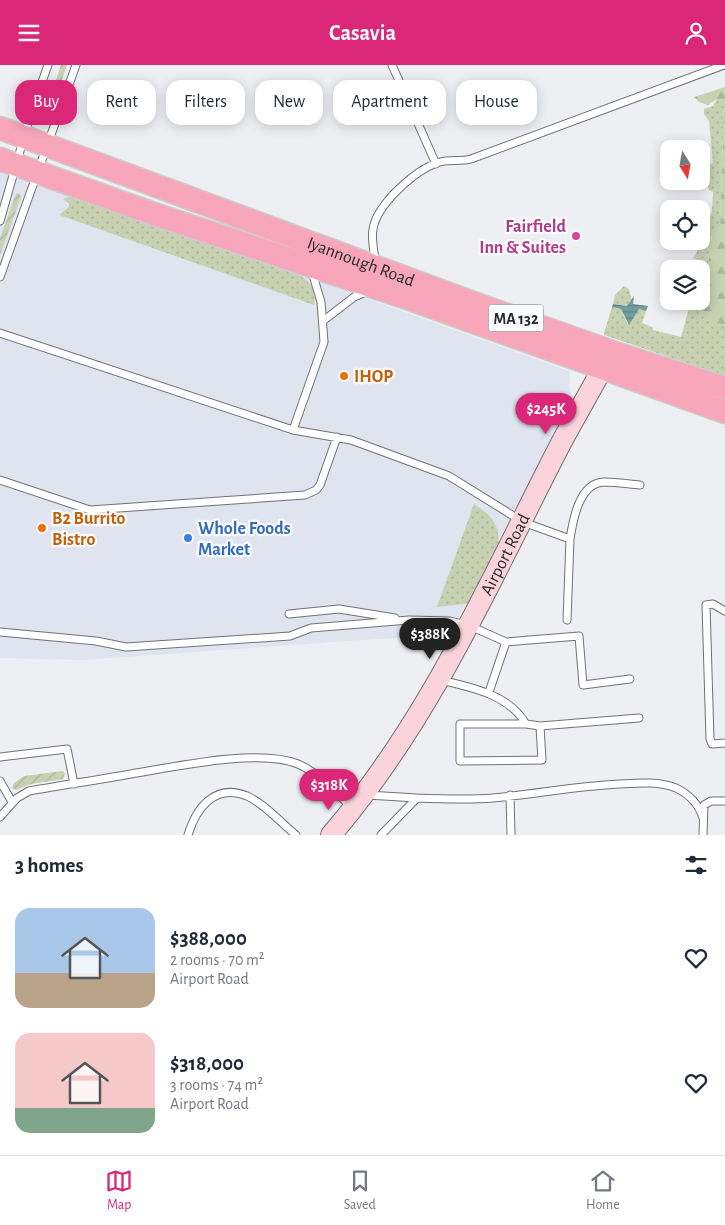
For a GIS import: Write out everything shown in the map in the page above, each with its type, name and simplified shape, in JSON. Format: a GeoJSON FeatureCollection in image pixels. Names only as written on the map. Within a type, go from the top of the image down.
{"type":"FeatureCollection","features":[{"type":"Feature","properties":{"kind":"main road","name":"Iyannough Road"},"geometry":{"type":"LineString","coordinates":[[0,128],[618,354],[725,388]]}},
{"type":"Feature","properties":{"kind":"main road","name":"Iyannough Road"},"geometry":{"type":"LineString","coordinates":[[8,162],[603,367],[725,412]]}},
{"type":"Feature","properties":{"kind":"street","name":"Airport Road"},"geometry":{"type":"LineString","coordinates":[[332,835],[389,762],[470,627],[559,447],[603,367]]}},
{"type":"Feature","properties":{"kind":"lane"},"geometry":{"type":"LineString","coordinates":[[0,221],[8,162],[25,137],[48,65]]}},
{"type":"Feature","properties":{"kind":"lane"},"geometry":{"type":"LineString","coordinates":[[0,277],[76,65]]}},
{"type":"Feature","properties":{"kind":"lane"},"geometry":{"type":"LineString","coordinates":[[392,65],[436,164]]}},
{"type":"Feature","properties":{"kind":"lane"},"geometry":{"type":"LineString","coordinates":[[376,265],[372,230],[380,211],[403,185],[426,169],[436,164],[471,159],[724,65]]}},
{"type":"Feature","properties":{"kind":"lane"},"geometry":{"type":"LineString","coordinates":[[293,431],[324,342],[321,327],[323,321],[321,302],[310,267]]}},
{"type":"Feature","properties":{"kind":"lane"},"geometry":{"type":"LineString","coordinates":[[323,321],[354,297],[374,288]]}},
{"type":"Feature","properties":{"kind":"lane"},"geometry":{"type":"LineString","coordinates":[[0,333],[293,431],[351,440],[449,476],[523,522],[570,539]]}},
{"type":"Feature","properties":{"kind":"lane"},"geometry":{"type":"LineString","coordinates":[[0,480],[90,510],[305,495],[316,490],[320,485],[338,437]]}},
{"type":"Feature","properties":{"kind":"lane"},"geometry":{"type":"LineString","coordinates":[[567,620],[570,539],[578,504],[592,486],[603,482],[640,485]]}},
{"type":"Feature","properties":{"kind":"lane"},"geometry":{"type":"LineString","coordinates":[[725,611],[713,604],[706,605],[710,739],[712,744],[725,743]]}},
{"type":"Feature","properties":{"kind":"lane"},"geometry":{"type":"LineString","coordinates":[[289,614],[339,609],[409,620]]}},
{"type":"Feature","properties":{"kind":"lane"},"geometry":{"type":"LineString","coordinates":[[0,632],[96,641],[130,647],[290,636],[311,628],[409,620],[450,621],[506,642],[579,636],[583,685],[630,679]]}},
{"type":"Feature","properties":{"kind":"lane"},"geometry":{"type":"LineString","coordinates":[[489,692],[506,642]]}},
{"type":"Feature","properties":{"kind":"lane"},"geometry":{"type":"LineString","coordinates":[[438,680],[489,692],[519,713],[526,724]]}},
{"type":"Feature","properties":{"kind":"lane"},"geometry":{"type":"LineString","coordinates":[[540,726],[542,760],[460,761],[460,724],[526,724],[540,726],[639,718]]}},
{"type":"Feature","properties":{"kind":"lane"},"geometry":{"type":"LineString","coordinates":[[0,757],[67,749],[74,784]]}},
{"type":"Feature","properties":{"kind":"lane"},"geometry":{"type":"LineString","coordinates":[[0,817],[12,802],[26,792],[208,762],[278,759],[297,763],[359,802],[417,798],[465,799],[575,786],[659,783],[676,788],[691,798],[700,810],[703,818]]}},
{"type":"Feature","properties":{"kind":"lane"},"geometry":{"type":"LineString","coordinates":[[0,781],[12,802]]}},
{"type":"Feature","properties":{"kind":"lane"},"geometry":{"type":"LineString","coordinates":[[188,835],[195,814],[204,803],[216,796],[234,793],[247,796],[296,835]]}},
{"type":"Feature","properties":{"kind":"lane"},"geometry":{"type":"LineString","coordinates":[[510,795],[511,835]]}},
{"type":"Feature","properties":{"kind":"lane"},"geometry":{"type":"LineString","coordinates":[[381,835],[417,798]]}},
{"type":"Feature","properties":{"kind":"lane"},"geometry":{"type":"LineString","coordinates":[[703,835],[703,810],[706,803],[725,801]]}},
{"type":"Feature","properties":{"kind":"shaded area"},"geometry":{"type":"Polygon","coordinates":[[[0,167],[569,371],[571,404],[449,634],[82,660],[0,658],[0,167]]]}},
{"type":"Feature","properties":{"kind":"green space"},"geometry":{"type":"Polygon","coordinates":[[[61,65],[67,65],[62,80],[56,80],[61,65]]]}},
{"type":"Feature","properties":{"kind":"green space"},"geometry":{"type":"Polygon","coordinates":[[[725,87],[725,325],[711,321],[702,310],[710,310],[709,260],[712,236],[720,230],[724,104],[717,99],[708,105],[699,102],[694,97],[725,87]]]}},
{"type":"Feature","properties":{"kind":"green space"},"geometry":{"type":"Polygon","coordinates":[[[717,99],[724,104],[720,230],[711,237],[725,325],[725,376],[604,335],[612,307],[621,309],[628,325],[639,309],[645,309],[642,323],[652,327],[653,330],[681,337],[688,310],[710,310],[710,260],[693,258],[698,250],[710,250],[710,217],[713,192],[709,190],[710,164],[713,163],[709,121],[704,114],[704,109],[713,106],[717,99]]]}},
{"type":"Feature","properties":{"kind":"green space"},"geometry":{"type":"Polygon","coordinates":[[[19,193],[21,197],[0,255],[0,238],[16,194],[19,193]]]}},
{"type":"Feature","properties":{"kind":"green space"},"geometry":{"type":"Polygon","coordinates":[[[70,197],[301,276],[312,288],[315,296],[314,305],[59,215],[69,207],[69,203],[63,199],[70,197]]]}},
{"type":"Feature","properties":{"kind":"green space"},"geometry":{"type":"Polygon","coordinates":[[[624,286],[629,289],[632,301],[627,306],[613,304],[615,295],[624,286]]]}},
{"type":"Feature","properties":{"kind":"green space"},"geometry":{"type":"Polygon","coordinates":[[[474,504],[492,519],[497,529],[499,540],[494,562],[472,603],[437,607],[474,504]]]}},
{"type":"Feature","properties":{"kind":"green space"},"geometry":{"type":"Polygon","coordinates":[[[63,771],[65,774],[63,779],[31,784],[16,790],[12,788],[14,783],[24,776],[63,771]]]}},
{"type":"Feature","properties":{"kind":"water"},"geometry":{"type":"Polygon","coordinates":[[[634,296],[633,304],[648,306],[646,311],[639,309],[629,325],[621,309],[612,307],[613,304],[627,306],[634,296]]]}},
{"type":"Feature","properties":{"kind":"place","name":"Fairfield Inn & Suites"},"geometry":{"type":"Point","coordinates":[576,236]}},
{"type":"Feature","properties":{"kind":"place","name":"IHOP"},"geometry":{"type":"Point","coordinates":[344,376]}},
{"type":"Feature","properties":{"kind":"place","name":"B2 Burrito Bistro"},"geometry":{"type":"Point","coordinates":[42,528]}},
{"type":"Feature","properties":{"kind":"place","name":"Whole Foods Market"},"geometry":{"type":"Point","coordinates":[188,538]}}]}
